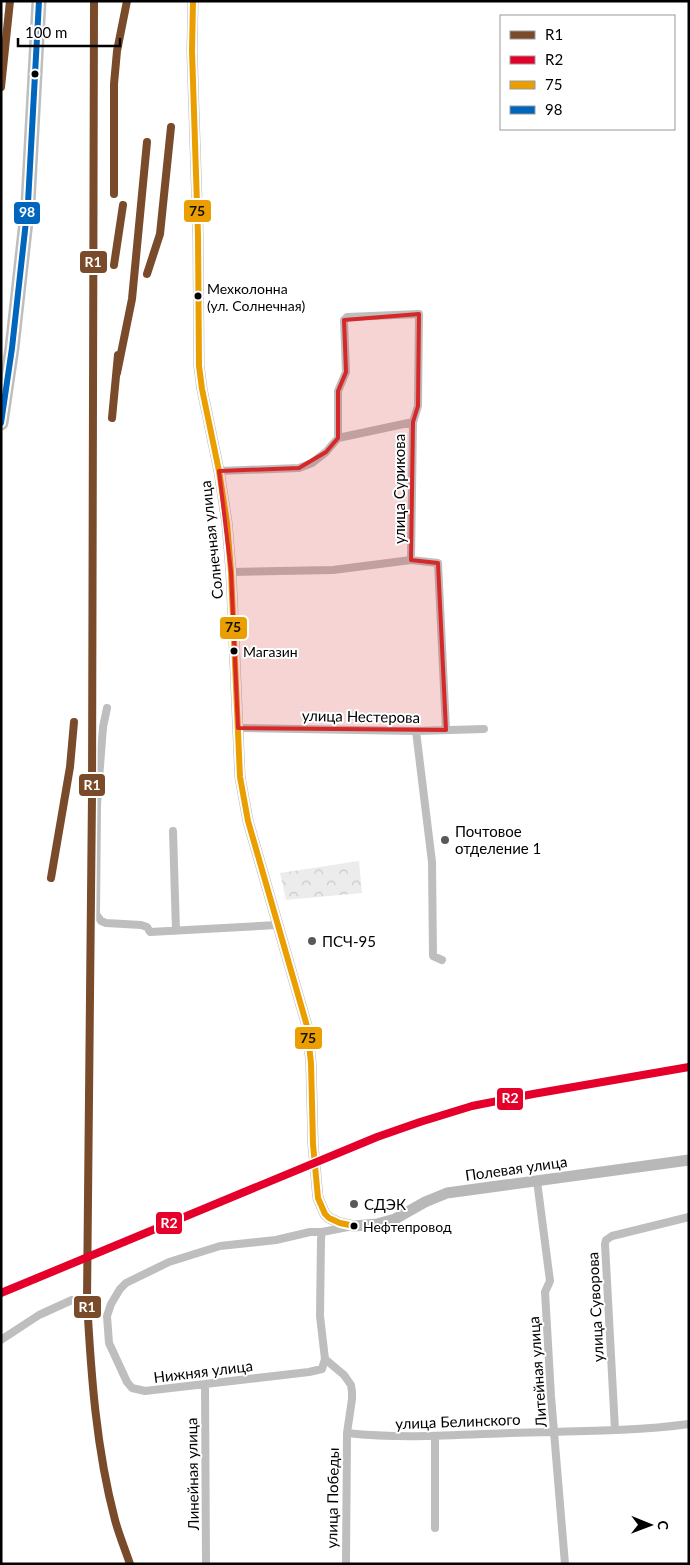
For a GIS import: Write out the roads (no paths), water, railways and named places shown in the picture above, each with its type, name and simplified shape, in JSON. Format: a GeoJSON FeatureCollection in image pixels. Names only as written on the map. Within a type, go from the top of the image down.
{"type":"FeatureCollection","features":[{"type":"Feature","properties":{"kind":"highway"},"geometry":{"type":"LineString","coordinates":[[1,423],[28,203],[39,1]]}},
{"type":"Feature","properties":{"kind":"street","name":"Солнечная улица"},"geometry":{"type":"LineString","coordinates":[[193,1],[192,51],[198,235],[199,366],[219,470],[227,524],[231,572],[240,777],[248,821],[307,1026],[311,1062],[313,1144],[318,1198],[325,1214],[330,1218],[340,1223],[354,1226]]}},
{"type":"Feature","properties":{"kind":"street","name":"улица Сурикова"},"geometry":{"type":"LineString","coordinates":[[338,438],[338,391],[346,372],[344,320],[347,317],[419,314],[418,406],[413,422],[411,560],[438,563],[446,730]]}},
{"type":"Feature","properties":{"kind":"street"},"geometry":{"type":"LineString","coordinates":[[219,470],[298,468],[312,463],[319,458],[338,438],[413,422]]}},
{"type":"Feature","properties":{"kind":"street"},"geometry":{"type":"LineString","coordinates":[[231,572],[333,570],[411,560]]}},
{"type":"Feature","properties":{"kind":"street"},"geometry":{"type":"LineString","coordinates":[[107,708],[103,727],[97,805],[96,914],[101,921],[141,925],[150,932],[277,925]]}},
{"type":"Feature","properties":{"kind":"street","name":"улица Нестерова"},"geometry":{"type":"LineString","coordinates":[[238,728],[416,731],[484,729]]}},
{"type":"Feature","properties":{"kind":"street"},"geometry":{"type":"LineString","coordinates":[[416,731],[432,862],[433,956],[442,960]]}},
{"type":"Feature","properties":{"kind":"street"},"geometry":{"type":"LineString","coordinates":[[173,831],[176,931]]}},
{"type":"Feature","properties":{"kind":"street","name":"Полевая улица"},"geometry":{"type":"LineString","coordinates":[[354,1226],[378,1224],[396,1219],[430,1200],[447,1194],[689,1160]]}},
{"type":"Feature","properties":{"kind":"street","name":"Литейная улица"},"geometry":{"type":"LineString","coordinates":[[537,1181],[550,1281],[545,1292],[551,1396],[565,1564]]}},
{"type":"Feature","properties":{"kind":"street","name":"улица Суворова"},"geometry":{"type":"LineString","coordinates":[[615,1430],[606,1240],[612,1236],[689,1217]]}},
{"type":"Feature","properties":{"kind":"street"},"geometry":{"type":"LineString","coordinates":[[325,1359],[320,1316],[322,1232],[354,1226]]}},
{"type":"Feature","properties":{"kind":"street","name":"Нижняя улица"},"geometry":{"type":"LineString","coordinates":[[322,1232],[310,1232],[276,1240],[220,1246],[169,1262],[126,1283],[111,1304],[107,1316],[109,1343],[127,1382],[132,1388],[145,1391],[309,1372],[322,1369],[325,1359]]}},
{"type":"Feature","properties":{"kind":"street"},"geometry":{"type":"LineString","coordinates":[[1,1340],[40,1315],[72,1300]]}},
{"type":"Feature","properties":{"kind":"street","name":"улица Победы"},"geometry":{"type":"LineString","coordinates":[[325,1359],[344,1374],[351,1385],[352,1399],[347,1433],[346,1564]]}},
{"type":"Feature","properties":{"kind":"street","name":"Линейная улица"},"geometry":{"type":"LineString","coordinates":[[205,1384],[206,1564]]}},
{"type":"Feature","properties":{"kind":"street","name":"улица Белинского"},"geometry":{"type":"LineString","coordinates":[[347,1433],[376,1436],[435,1437],[650,1429],[689,1424]]}},
{"type":"Feature","properties":{"kind":"street"},"geometry":{"type":"LineString","coordinates":[[435,1437],[435,1528]]}},
{"type":"Feature","properties":{"kind":"place","name":"Мехколонна (ул. Солнечная)"},"geometry":{"type":"Point","coordinates":[198,296]}},
{"type":"Feature","properties":{"kind":"place","name":"Магазин"},"geometry":{"type":"Point","coordinates":[234,651]}},
{"type":"Feature","properties":{"kind":"place","name":"Почтовое отделение 1"},"geometry":{"type":"Point","coordinates":[445,840]}},
{"type":"Feature","properties":{"kind":"place","name":"ПСЧ-95"},"geometry":{"type":"Point","coordinates":[312,941]}},
{"type":"Feature","properties":{"kind":"place","name":"СДЭК"},"geometry":{"type":"Point","coordinates":[354,1204]}},
{"type":"Feature","properties":{"kind":"place","name":"Нефтепровод"},"geometry":{"type":"Point","coordinates":[354,1226]}}]}
